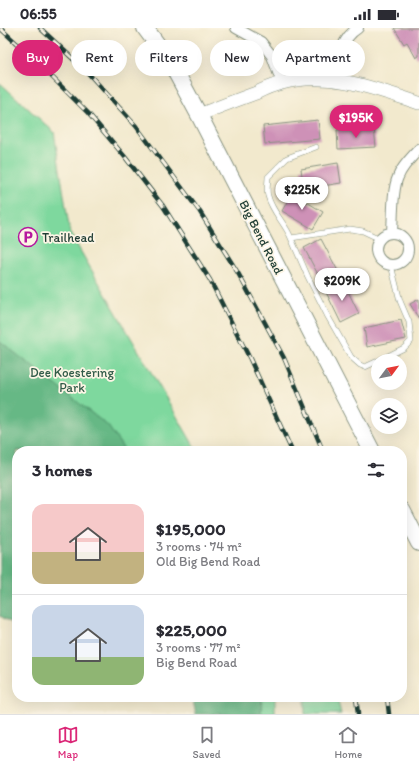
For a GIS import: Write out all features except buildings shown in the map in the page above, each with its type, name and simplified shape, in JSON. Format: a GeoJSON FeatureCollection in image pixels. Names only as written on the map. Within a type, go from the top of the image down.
{"type":"FeatureCollection","features":[{"type":"Feature","properties":{"kind":"main road","name":"Big Bend Road"},"geometry":{"type":"LineString","coordinates":[[145,28],[171,63],[199,115],[369,446]]}},
{"type":"Feature","properties":{"kind":"main road"},"geometry":{"type":"LineString","coordinates":[[407,520],[419,543]]}},
{"type":"Feature","properties":{"kind":"street"},"geometry":{"type":"LineString","coordinates":[[236,28],[261,42],[272,56],[282,83]]}},
{"type":"Feature","properties":{"kind":"street"},"geometry":{"type":"LineString","coordinates":[[336,81],[340,53],[343,44],[350,34],[358,28]]}},
{"type":"Feature","properties":{"kind":"street"},"geometry":{"type":"LineString","coordinates":[[199,115],[282,83],[316,79],[369,87],[419,103]]}},
{"type":"Feature","properties":{"kind":"street"},"geometry":{"type":"LineString","coordinates":[[392,233],[398,177],[419,149]]}},
{"type":"Feature","properties":{"kind":"street"},"geometry":{"type":"LineString","coordinates":[[392,233],[402,236],[408,245],[408,250],[404,260],[400,263],[391,265],[384,263],[377,255],[376,245],[380,239],[387,234],[392,233]]}},
{"type":"Feature","properties":{"kind":"lane"},"geometry":{"type":"LineString","coordinates":[[316,147],[287,158],[268,177],[267,196],[277,216],[288,232],[327,315],[351,357],[360,365],[365,367],[371,364]]}},
{"type":"Feature","properties":{"kind":"lane"},"geometry":{"type":"LineString","coordinates":[[291,238],[350,229],[363,231],[380,239]]}},
{"type":"Feature","properties":{"kind":"lane"},"geometry":{"type":"LineString","coordinates":[[391,265],[400,301],[409,322],[411,341],[404,348],[392,354]]}},
{"type":"Feature","properties":{"kind":"green space","name":"Dee Koestering Park"},"geometry":{"type":"Polygon","coordinates":[[[0,83],[54,132],[70,233],[194,446],[12,446],[12,449],[0,445],[0,83]]]}},
{"type":"Feature","properties":{"kind":"green space"},"geometry":{"type":"Polygon","coordinates":[[[0,341],[108,426],[122,446],[12,446],[12,623],[0,616],[0,341]]]}},
{"type":"Feature","properties":{"kind":"green space"},"geometry":{"type":"Polygon","coordinates":[[[193,702],[262,702],[261,714],[196,714],[193,702]]]}},
{"type":"Feature","properties":{"kind":"green space"},"geometry":{"type":"Polygon","coordinates":[[[242,702],[275,702],[275,714],[241,714],[242,702]]]}},
{"type":"Feature","properties":{"kind":"green space"},"geometry":{"type":"Polygon","coordinates":[[[305,702],[338,702],[341,714],[305,714],[305,702]]]}},
{"type":"Feature","properties":{"kind":"railway"},"geometry":{"type":"LineString","coordinates":[[0,28],[88,113],[163,206],[210,280],[250,359],[290,446]]}},
{"type":"Feature","properties":{"kind":"railway"},"geometry":{"type":"LineString","coordinates":[[40,28],[88,73],[136,126],[200,212],[238,273],[284,358],[321,446]]}},
{"type":"Feature","properties":{"kind":"railway"},"geometry":{"type":"LineString","coordinates":[[357,702],[358,714]]}},
{"type":"Feature","properties":{"kind":"railway"},"geometry":{"type":"LineString","coordinates":[[388,702],[389,714]]}},
{"type":"Feature","properties":{"kind":"place","name":"Trailhead"},"geometry":{"type":"Point","coordinates":[28,237]}}]}
